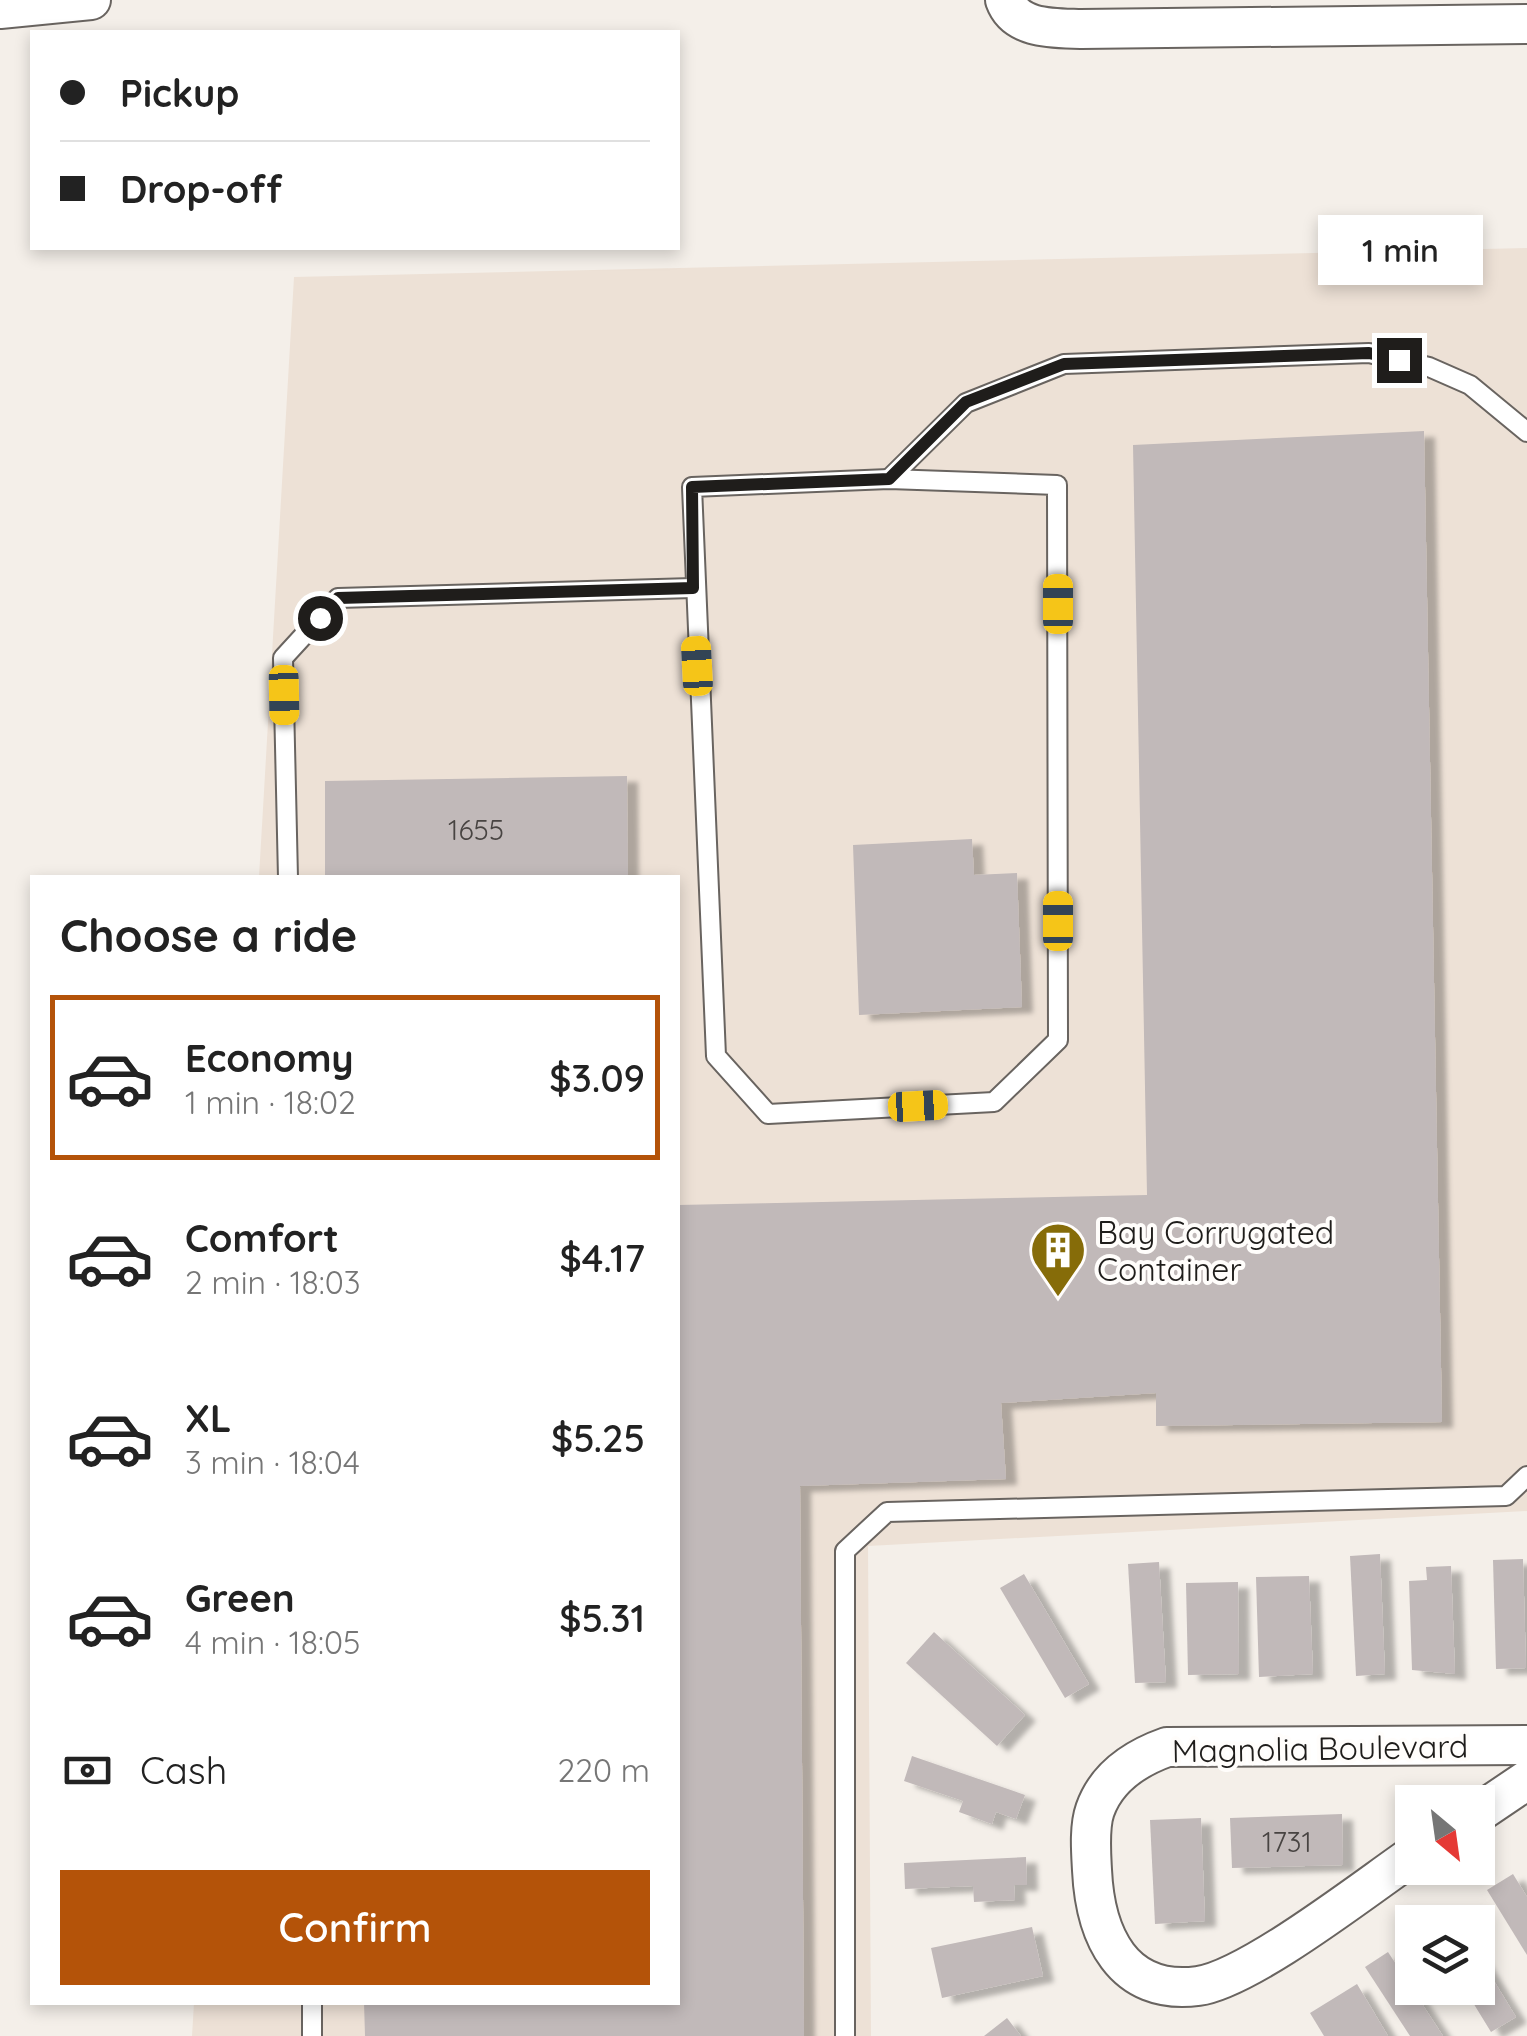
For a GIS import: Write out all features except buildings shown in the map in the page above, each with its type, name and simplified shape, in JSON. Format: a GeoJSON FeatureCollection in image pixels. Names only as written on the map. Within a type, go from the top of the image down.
{"type":"FeatureCollection","features":[{"type":"Feature","properties":{"kind":"street"},"geometry":{"type":"LineString","coordinates":[[0,10],[91,0]]}},
{"type":"Feature","properties":{"kind":"street"},"geometry":{"type":"LineString","coordinates":[[1004,0],[1008,10],[1036,27],[1527,24]]}},
{"type":"Feature","properties":{"kind":"street","name":"Magnolia Boulevard"},"geometry":{"type":"LineString","coordinates":[[1395,1867],[1243,1970],[1199,1986],[1162,1984],[1130,1973],[1113,1954],[1094,1902],[1094,1811],[1122,1769],[1167,1747],[1527,1745]]}},
{"type":"Feature","properties":{"kind":"street","name":"Magnolia Boulevard"},"geometry":{"type":"LineString","coordinates":[[1495,1802],[1527,1780]]}},
{"type":"Feature","properties":{"kind":"lane"},"geometry":{"type":"LineString","coordinates":[[889,479],[966,402],[1064,364],[1369,353],[1429,367],[1470,386],[1527,432]]}},
{"type":"Feature","properties":{"kind":"lane"},"geometry":{"type":"LineString","coordinates":[[889,479],[1057,485],[1058,1040],[994,1102],[768,1114],[716,1056],[693,588],[692,487],[889,479]]}},
{"type":"Feature","properties":{"kind":"lane"},"geometry":{"type":"LineString","coordinates":[[288,875],[283,658],[338,598],[693,588]]}},
{"type":"Feature","properties":{"kind":"lane"},"geometry":{"type":"LineString","coordinates":[[845,2036],[845,1551],[886,1512],[1506,1496],[1527,1476]]}},
{"type":"Feature","properties":{"kind":"lane"},"geometry":{"type":"LineString","coordinates":[[312,2005],[312,2036]]}},
{"type":"Feature","properties":{"kind":"shaded area"},"geometry":{"type":"Polygon","coordinates":[[[1527,248],[1527,1511],[868,1546],[871,2036],[192,2036],[194,2005],[680,2005],[680,875],[259,875],[294,277],[1527,248]]]}},
{"type":"Feature","properties":{"kind":"place","name":"Bay Corrugated Container"},"geometry":{"type":"Point","coordinates":[1058,1299]}},
{"type":"Feature","properties":{"kind":"route"},"geometry":{"type":"LineString","coordinates":[[320,618],[338,598],[693,588],[692,487],[889,479],[966,402],[1064,364],[1369,353],[1399,360]]}}]}
